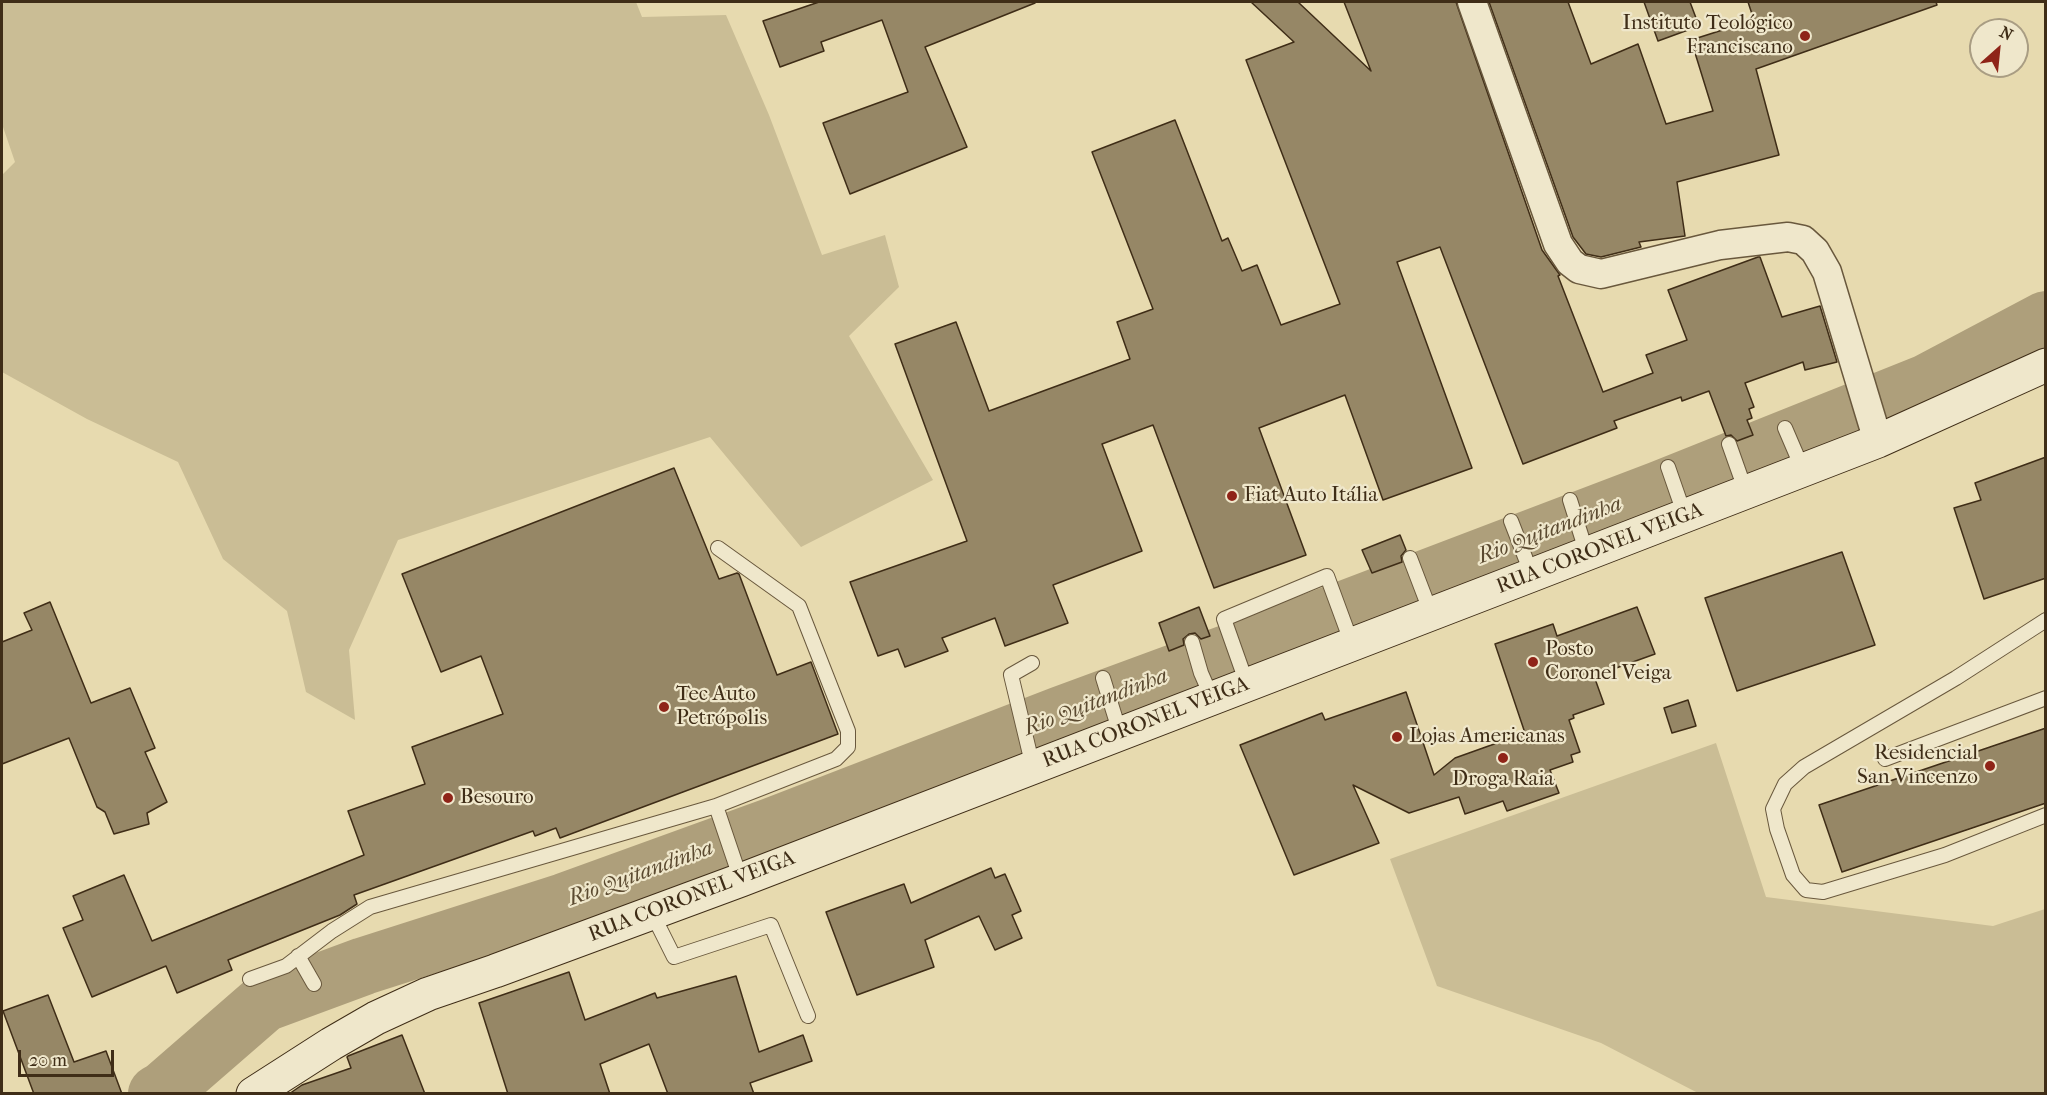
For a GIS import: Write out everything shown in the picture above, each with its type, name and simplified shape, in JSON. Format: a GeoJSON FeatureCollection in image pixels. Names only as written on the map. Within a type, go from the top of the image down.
{"type":"FeatureCollection","features":[{"type":"Feature","properties":{"kind":"main road","name":"RUA CORONEL VEIGA"},"geometry":{"type":"LineString","coordinates":[[253,1094],[349,1033],[428,994],[741,879],[1030,754],[1207,686],[1348,634],[1431,613],[1533,575],[1584,543],[1742,481],[1799,461],[1878,441],[2046,365]]}},
{"type":"Feature","properties":{"kind":"street"},"geometry":{"type":"LineString","coordinates":[[1472,2],[1558,244],[1570,262],[1579,269],[1601,274],[1720,245],[1770,237],[1803,240],[1815,251],[1827,272],[1878,441]]}},
{"type":"Feature","properties":{"kind":"lane"},"geometry":{"type":"LineString","coordinates":[[1785,428],[1799,461]]}},
{"type":"Feature","properties":{"kind":"lane"},"geometry":{"type":"LineString","coordinates":[[1729,444],[1742,481]]}},
{"type":"Feature","properties":{"kind":"lane"},"geometry":{"type":"LineString","coordinates":[[1668,467],[1680,505]]}},
{"type":"Feature","properties":{"kind":"lane"},"geometry":{"type":"LineString","coordinates":[[1570,500],[1584,543]]}},
{"type":"Feature","properties":{"kind":"lane"},"geometry":{"type":"LineString","coordinates":[[1512,521],[1533,575]]}},
{"type":"Feature","properties":{"kind":"lane"},"geometry":{"type":"LineString","coordinates":[[250,979],[286,966],[332,931],[370,907],[716,806],[836,759],[848,747],[848,731],[799,606],[718,548]]}},
{"type":"Feature","properties":{"kind":"lane"},"geometry":{"type":"LineString","coordinates":[[1410,558],[1431,613]]}},
{"type":"Feature","properties":{"kind":"lane"},"geometry":{"type":"LineString","coordinates":[[1243,673],[1224,619],[1327,576],[1348,634]]}},
{"type":"Feature","properties":{"kind":"lane"},"geometry":{"type":"LineString","coordinates":[[2046,620],[1956,678],[1804,767],[1785,784],[1773,810],[1793,875],[1806,890],[1822,892],[1945,855],[2046,815]]}},
{"type":"Feature","properties":{"kind":"lane"},"geometry":{"type":"LineString","coordinates":[[1192,642],[1207,686]]}},
{"type":"Feature","properties":{"kind":"lane"},"geometry":{"type":"LineString","coordinates":[[1030,754],[1011,675],[1032,663]]}},
{"type":"Feature","properties":{"kind":"lane"},"geometry":{"type":"LineString","coordinates":[[1103,678],[1116,721]]}},
{"type":"Feature","properties":{"kind":"lane"},"geometry":{"type":"LineString","coordinates":[[1885,759],[2046,698]]}},
{"type":"Feature","properties":{"kind":"lane"},"geometry":{"type":"LineString","coordinates":[[716,806],[741,879]]}},
{"type":"Feature","properties":{"kind":"lane"},"geometry":{"type":"LineString","coordinates":[[652,913],[674,957],[771,925],[808,1017]]}},
{"type":"Feature","properties":{"kind":"lane"},"geometry":{"type":"LineString","coordinates":[[298,957],[314,984]]}},
{"type":"Feature","properties":{"kind":"shaded area"},"geometry":{"type":"Polygon","coordinates":[[[2,2],[636,2],[642,17],[726,15],[769,115],[822,255],[885,235],[899,287],[849,336],[933,480],[801,547],[710,437],[398,540],[349,650],[355,720],[306,692],[287,611],[223,559],[178,462],[87,419],[2,372],[2,175],[15,162],[2,124],[2,2]]]}},
{"type":"Feature","properties":{"kind":"shaded area"},"geometry":{"type":"Polygon","coordinates":[[[1716,743],[1766,897],[1993,926],[2045,909],[2045,1093],[1698,1093],[1601,1043],[1437,986],[1390,859],[1716,743]]]}},
{"type":"Feature","properties":{"kind":"building"},"geometry":{"type":"Polygon","coordinates":[[[819,2],[1035,3],[925,47],[967,147],[850,194],[823,123],[908,92],[882,20],[821,42],[824,51],[780,67],[763,21],[819,2]]]}},
{"type":"Feature","properties":{"kind":"building"},"geometry":{"type":"Polygon","coordinates":[[[1251,2],[1298,2],[1371,71],[1344,2],[1456,2],[1542,250],[1560,275],[1558,276],[1603,392],[1653,373],[1646,355],[1687,340],[1668,290],[1758,257],[1760,257],[1782,317],[1820,306],[1837,362],[1805,370],[1803,362],[1745,383],[1754,407],[1749,409],[1752,418],[1747,420],[1753,435],[1737,441],[1731,435],[1726,436],[1709,391],[1682,401],[1681,397],[1614,421],[1617,428],[1523,464],[1440,247],[1397,262],[1472,468],[1383,500],[1345,395],[1259,428],[1306,555],[1214,588],[1153,425],[1102,444],[1142,551],[1053,585],[1068,623],[1005,646],[995,618],[942,638],[948,651],[905,667],[898,649],[878,656],[850,582],[967,541],[895,344],[956,322],[989,411],[1130,359],[1117,322],[1153,309],[1092,152],[1175,120],[1222,241],[1228,238],[1242,271],[1257,265],[1281,325],[1340,304],[1246,60],[1294,42],[1251,2]]]}},
{"type":"Feature","properties":{"kind":"building"},"geometry":{"type":"Polygon","coordinates":[[[1489,2],[1568,2],[1591,64],[1638,44],[1666,124],[1713,111],[1691,40],[1754,20],[1748,2],[1936,2],[1937,5],[1756,69],[1779,155],[1677,182],[1685,236],[1639,242],[1641,247],[1601,257],[1586,254],[1573,237],[1489,2]]]}},
{"type":"Feature","properties":{"kind":"building"},"geometry":{"type":"Polygon","coordinates":[[[1644,2],[1690,2],[1699,26],[1658,41],[1644,2]]]}},
{"type":"Feature","properties":{"kind":"building"},"geometry":{"type":"Polygon","coordinates":[[[2046,457],[2046,578],[1984,599],[1954,508],[1981,500],[1975,483],[2046,457]]]}},
{"type":"Feature","properties":{"kind":"building"},"geometry":{"type":"Polygon","coordinates":[[[674,468],[719,579],[739,574],[777,675],[811,662],[838,734],[560,838],[556,828],[535,836],[533,831],[354,895],[357,904],[340,915],[228,960],[232,970],[177,993],[166,966],[92,997],[63,928],[83,920],[73,896],[124,875],[152,941],[364,855],[348,811],[425,784],[412,747],[503,714],[481,656],[441,672],[402,574],[674,468]]]}},
{"type":"Feature","properties":{"kind":"building"},"geometry":{"type":"Polygon","coordinates":[[[1400,535],[1406,550],[1401,556],[1402,562],[1372,573],[1362,550],[1400,535]]]}},
{"type":"Feature","properties":{"kind":"building"},"geometry":{"type":"Polygon","coordinates":[[[1842,552],[1875,645],[1737,691],[1705,598],[1842,552]]]}},
{"type":"Feature","properties":{"kind":"building"},"geometry":{"type":"Polygon","coordinates":[[[50,602],[91,703],[130,688],[155,748],[145,752],[167,802],[147,813],[149,824],[114,834],[105,812],[97,807],[69,738],[2,764],[2,642],[32,630],[24,613],[50,602]]]}},
{"type":"Feature","properties":{"kind":"building"},"geometry":{"type":"Polygon","coordinates":[[[1199,607],[1210,636],[1201,639],[1195,633],[1189,634],[1183,639],[1184,645],[1169,651],[1159,623],[1199,607]]]}},
{"type":"Feature","properties":{"kind":"building"},"geometry":{"type":"Polygon","coordinates":[[[1637,607],[1655,654],[1594,676],[1604,704],[1573,715],[1574,718],[1569,720],[1580,752],[1571,755],[1573,762],[1550,770],[1559,793],[1507,811],[1503,801],[1465,814],[1459,797],[1409,813],[1353,785],[1379,843],[1294,875],[1240,745],[1322,713],[1325,720],[1406,692],[1434,775],[1455,758],[1525,733],[1495,644],[1553,624],[1557,636],[1637,607]]]}},
{"type":"Feature","properties":{"kind":"building"},"geometry":{"type":"Polygon","coordinates":[[[1688,700],[1696,726],[1672,733],[1664,708],[1688,700]]]}},
{"type":"Feature","properties":{"kind":"building","name":"Residencial San Vincenzo"},"geometry":{"type":"Polygon","coordinates":[[[2046,728],[2046,803],[1842,872],[1819,805],[2046,728]]]}},
{"type":"Feature","properties":{"kind":"building"},"geometry":{"type":"Polygon","coordinates":[[[991,868],[995,878],[1005,874],[1021,911],[1012,915],[1022,938],[995,950],[979,916],[925,940],[934,967],[857,995],[826,912],[904,884],[911,903],[991,868]]]}},
{"type":"Feature","properties":{"kind":"building"},"geometry":{"type":"Polygon","coordinates":[[[569,972],[585,1020],[655,993],[657,998],[736,976],[759,1052],[803,1035],[812,1061],[750,1083],[754,1094],[668,1094],[649,1044],[600,1064],[610,1094],[508,1094],[479,1003],[569,972]]]}},
{"type":"Feature","properties":{"kind":"building"},"geometry":{"type":"Polygon","coordinates":[[[48,995],[74,1062],[106,1051],[122,1094],[34,1094],[3,1011],[48,995]]]}},
{"type":"Feature","properties":{"kind":"building"},"geometry":{"type":"Polygon","coordinates":[[[402,1035],[425,1094],[289,1094],[302,1085],[351,1068],[348,1056],[402,1035]]]}},
{"type":"Feature","properties":{"kind":"waterway","name":"Rio Quitandinha"},"geometry":{"type":"LineString","coordinates":[[157,1094],[264,1003],[364,966],[564,902],[771,827],[1061,715],[1659,490],[1927,383],[2046,320]]}},
{"type":"Feature","properties":{"kind":"place","name":"Instituto Teológico Franciscano"},"geometry":{"type":"Point","coordinates":[1805,36]}},
{"type":"Feature","properties":{"kind":"place","name":"Fiat Auto Itália"},"geometry":{"type":"Point","coordinates":[1232,496]}},
{"type":"Feature","properties":{"kind":"place","name":"Posto Coronel Veiga"},"geometry":{"type":"Point","coordinates":[1533,662]}},
{"type":"Feature","properties":{"kind":"place","name":"Tec Auto Petrópolis"},"geometry":{"type":"Point","coordinates":[664,707]}},
{"type":"Feature","properties":{"kind":"place","name":"Lojas Americanas"},"geometry":{"type":"Point","coordinates":[1397,737]}},
{"type":"Feature","properties":{"kind":"place","name":"Droga Raia"},"geometry":{"type":"Point","coordinates":[1503,758]}},
{"type":"Feature","properties":{"kind":"place","name":"Residencial San Vincenzo"},"geometry":{"type":"Point","coordinates":[1990,766]}},
{"type":"Feature","properties":{"kind":"place","name":"Besouro"},"geometry":{"type":"Point","coordinates":[448,798]}}]}
